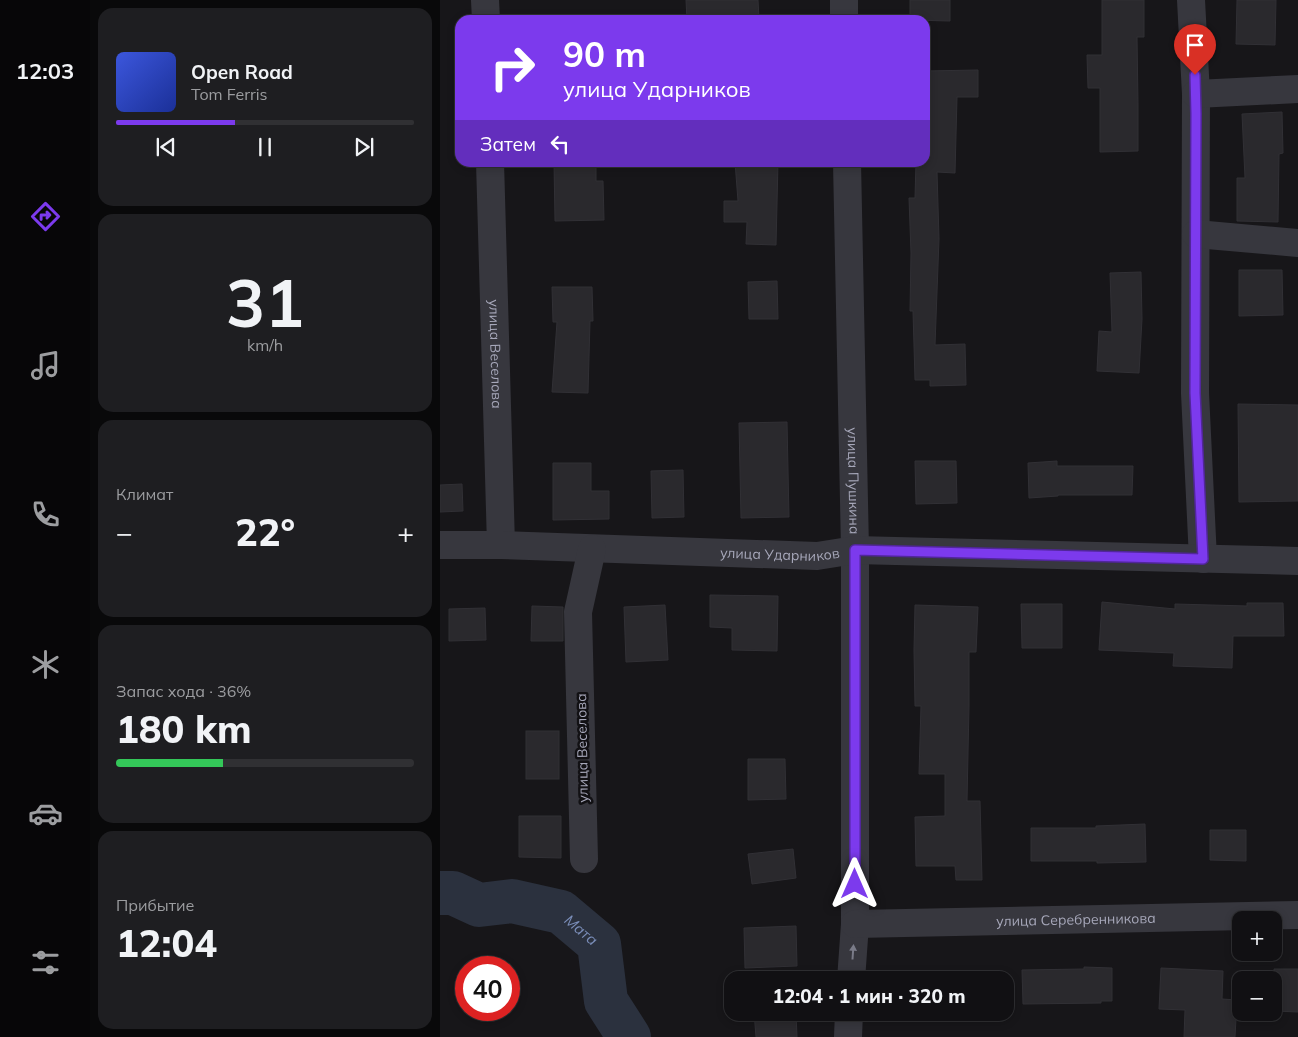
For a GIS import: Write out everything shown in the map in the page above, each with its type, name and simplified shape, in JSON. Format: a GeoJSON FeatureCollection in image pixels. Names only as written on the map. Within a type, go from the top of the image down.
{"type":"FeatureCollection","features":[{"type":"Feature","properties":{"kind":"street"},"geometry":{"type":"LineString","coordinates":[[485,0],[486,15]]}},
{"type":"Feature","properties":{"kind":"street"},"geometry":{"type":"LineString","coordinates":[[844,0],[844,15]]}},
{"type":"Feature","properties":{"kind":"street"},"geometry":{"type":"LineString","coordinates":[[1191,0],[1196,94],[1195,393],[1203,559]]}},
{"type":"Feature","properties":{"kind":"street"},"geometry":{"type":"LineString","coordinates":[[1196,94],[1298,89]]}},
{"type":"Feature","properties":{"kind":"street","name":"улица Веселова"},"geometry":{"type":"LineString","coordinates":[[490,167],[501,545]]}},
{"type":"Feature","properties":{"kind":"street","name":"улица Пушкина"},"geometry":{"type":"LineString","coordinates":[[847,167],[855,550],[855,924],[852,971]]}},
{"type":"Feature","properties":{"kind":"street"},"geometry":{"type":"LineString","coordinates":[[1196,234],[1298,243]]}},
{"type":"Feature","properties":{"kind":"street","name":"улица Ударников"},"geometry":{"type":"LineString","coordinates":[[440,545],[501,545],[817,556],[855,550],[1298,561]]}},
{"type":"Feature","properties":{"kind":"street","name":"улица Веселова"},"geometry":{"type":"LineString","coordinates":[[584,859],[578,612],[592,549]]}},
{"type":"Feature","properties":{"kind":"street","name":"улица Серебренникова"},"geometry":{"type":"LineString","coordinates":[[855,924],[1298,915]]}},
{"type":"Feature","properties":{"kind":"building"},"geometry":{"type":"Polygon","coordinates":[[[686,0],[758,0],[759,15],[687,15],[686,0]]]}},
{"type":"Feature","properties":{"kind":"building"},"geometry":{"type":"Polygon","coordinates":[[[910,0],[950,0],[950,21],[930,20],[930,15],[910,15],[910,0]]]}},
{"type":"Feature","properties":{"kind":"building"},"geometry":{"type":"Polygon","coordinates":[[[1102,0],[1144,0],[1144,37],[1137,37],[1138,151],[1100,152],[1100,88],[1088,88],[1087,55],[1102,55],[1102,0]]]}},
{"type":"Feature","properties":{"kind":"building"},"geometry":{"type":"Polygon","coordinates":[[[1237,0],[1276,0],[1275,45],[1236,44],[1237,0]]]}},
{"type":"Feature","properties":{"kind":"building"},"geometry":{"type":"Polygon","coordinates":[[[978,70],[978,97],[957,97],[955,173],[937,172],[939,239],[935,345],[965,344],[966,385],[930,386],[930,380],[915,380],[913,311],[910,311],[911,253],[909,198],[915,198],[916,167],[930,167],[930,71],[978,70]]]}},
{"type":"Feature","properties":{"kind":"building"},"geometry":{"type":"Polygon","coordinates":[[[1282,112],[1283,153],[1279,154],[1278,222],[1237,221],[1237,178],[1245,178],[1242,114],[1282,112]]]}},
{"type":"Feature","properties":{"kind":"building"},"geometry":{"type":"Polygon","coordinates":[[[554,167],[596,167],[596,181],[603,181],[604,220],[555,221],[554,167]]]}},
{"type":"Feature","properties":{"kind":"building"},"geometry":{"type":"Polygon","coordinates":[[[735,167],[778,167],[776,245],[746,244],[747,222],[724,222],[724,201],[738,201],[735,167]]]}},
{"type":"Feature","properties":{"kind":"building"},"geometry":{"type":"Polygon","coordinates":[[[1239,270],[1282,270],[1283,315],[1239,316],[1239,270]]]}},
{"type":"Feature","properties":{"kind":"building"},"geometry":{"type":"Polygon","coordinates":[[[1141,272],[1142,319],[1139,373],[1097,371],[1099,331],[1112,332],[1110,273],[1141,272]]]}},
{"type":"Feature","properties":{"kind":"building"},"geometry":{"type":"Polygon","coordinates":[[[777,281],[778,319],[749,319],[748,282],[777,281]]]}},
{"type":"Feature","properties":{"kind":"building"},"geometry":{"type":"Polygon","coordinates":[[[552,287],[592,287],[593,321],[590,321],[588,393],[552,392],[557,322],[553,322],[552,287]]]}},
{"type":"Feature","properties":{"kind":"building"},"geometry":{"type":"Polygon","coordinates":[[[1238,404],[1298,405],[1298,501],[1239,502],[1238,404]]]}},
{"type":"Feature","properties":{"kind":"building"},"geometry":{"type":"Polygon","coordinates":[[[787,422],[789,517],[741,518],[739,423],[787,422]]]}},
{"type":"Feature","properties":{"kind":"building"},"geometry":{"type":"Polygon","coordinates":[[[915,461],[956,461],[957,503],[916,504],[915,461]]]}},
{"type":"Feature","properties":{"kind":"building"},"geometry":{"type":"Polygon","coordinates":[[[1057,461],[1057,466],[1133,466],[1132,495],[1058,495],[1029,498],[1028,463],[1057,461]]]}},
{"type":"Feature","properties":{"kind":"building"},"geometry":{"type":"Polygon","coordinates":[[[553,463],[591,463],[591,491],[609,491],[609,519],[553,520],[553,463]]]}},
{"type":"Feature","properties":{"kind":"building"},"geometry":{"type":"Polygon","coordinates":[[[683,470],[684,517],[652,518],[651,471],[683,470]]]}},
{"type":"Feature","properties":{"kind":"building"},"geometry":{"type":"Polygon","coordinates":[[[462,484],[463,511],[440,512],[440,485],[462,484]]]}},
{"type":"Feature","properties":{"kind":"building"},"geometry":{"type":"Polygon","coordinates":[[[710,595],[778,596],[777,651],[732,650],[732,628],[710,627],[710,595]]]}},
{"type":"Feature","properties":{"kind":"building"},"geometry":{"type":"Polygon","coordinates":[[[1102,602],[1175,609],[1175,604],[1247,606],[1247,603],[1283,603],[1284,636],[1233,636],[1232,668],[1173,666],[1174,653],[1099,650],[1102,602]]]}},
{"type":"Feature","properties":{"kind":"building"},"geometry":{"type":"Polygon","coordinates":[[[1021,604],[1062,604],[1062,648],[1022,648],[1021,604]]]}},
{"type":"Feature","properties":{"kind":"building"},"geometry":{"type":"Polygon","coordinates":[[[665,605],[668,660],[626,662],[624,607],[665,605]]]}},
{"type":"Feature","properties":{"kind":"building"},"geometry":{"type":"Polygon","coordinates":[[[915,605],[978,607],[976,652],[969,652],[967,801],[980,801],[982,880],[956,880],[955,866],[916,866],[915,817],[945,816],[945,774],[919,774],[921,706],[915,706],[915,605]]]}},
{"type":"Feature","properties":{"kind":"building"},"geometry":{"type":"Polygon","coordinates":[[[532,606],[563,607],[563,641],[531,641],[532,606]]]}},
{"type":"Feature","properties":{"kind":"building"},"geometry":{"type":"Polygon","coordinates":[[[485,608],[486,640],[449,641],[449,609],[485,608]]]}},
{"type":"Feature","properties":{"kind":"building"},"geometry":{"type":"Polygon","coordinates":[[[526,731],[559,731],[559,779],[526,779],[526,731]]]}},
{"type":"Feature","properties":{"kind":"building"},"geometry":{"type":"Polygon","coordinates":[[[748,759],[785,759],[786,799],[748,800],[748,759]]]}},
{"type":"Feature","properties":{"kind":"building"},"geometry":{"type":"Polygon","coordinates":[[[519,816],[561,816],[561,858],[519,857],[519,816]]]}},
{"type":"Feature","properties":{"kind":"building"},"geometry":{"type":"Polygon","coordinates":[[[1145,824],[1146,862],[1031,861],[1031,828],[1096,828],[1096,826],[1145,824]]]}},
{"type":"Feature","properties":{"kind":"building"},"geometry":{"type":"Polygon","coordinates":[[[1210,830],[1246,830],[1246,861],[1210,860],[1210,830]]]}},
{"type":"Feature","properties":{"kind":"building"},"geometry":{"type":"Polygon","coordinates":[[[793,849],[796,878],[752,884],[748,854],[793,849]]]}},
{"type":"Feature","properties":{"kind":"building"},"geometry":{"type":"Polygon","coordinates":[[[796,926],[797,966],[745,968],[744,928],[796,926]]]}},
{"type":"Feature","properties":{"kind":"building"},"geometry":{"type":"Polygon","coordinates":[[[1084,967],[1112,968],[1112,1001],[1101,1001],[1101,1003],[1023,1004],[1022,970],[1084,969],[1084,967]]]}},
{"type":"Feature","properties":{"kind":"building"},"geometry":{"type":"Polygon","coordinates":[[[1161,968],[1223,971],[1222,999],[1232,1000],[1232,1021],[1236,1021],[1235,1037],[1184,1037],[1185,1010],[1159,1009],[1161,968]]]}},
{"type":"Feature","properties":{"kind":"building"},"geometry":{"type":"Polygon","coordinates":[[[1274,969],[1298,969],[1298,1012],[1282,1011],[1282,971],[1274,971],[1274,969]]]}},
{"type":"Feature","properties":{"kind":"building"},"geometry":{"type":"Polygon","coordinates":[[[755,1021],[796,1021],[797,1037],[756,1037],[755,1021]]]}},
{"type":"Feature","properties":{"kind":"waterway","name":"Мата"},"geometry":{"type":"LineString","coordinates":[[440,893],[453,893],[479,905],[512,901],[561,912],[599,944],[606,1001],[629,1037]]}},
{"type":"Feature","properties":{"kind":"route"},"geometry":{"type":"LineString","coordinates":[[855,884],[855,550],[1203,559],[1195,393],[1195,75]]}}]}
